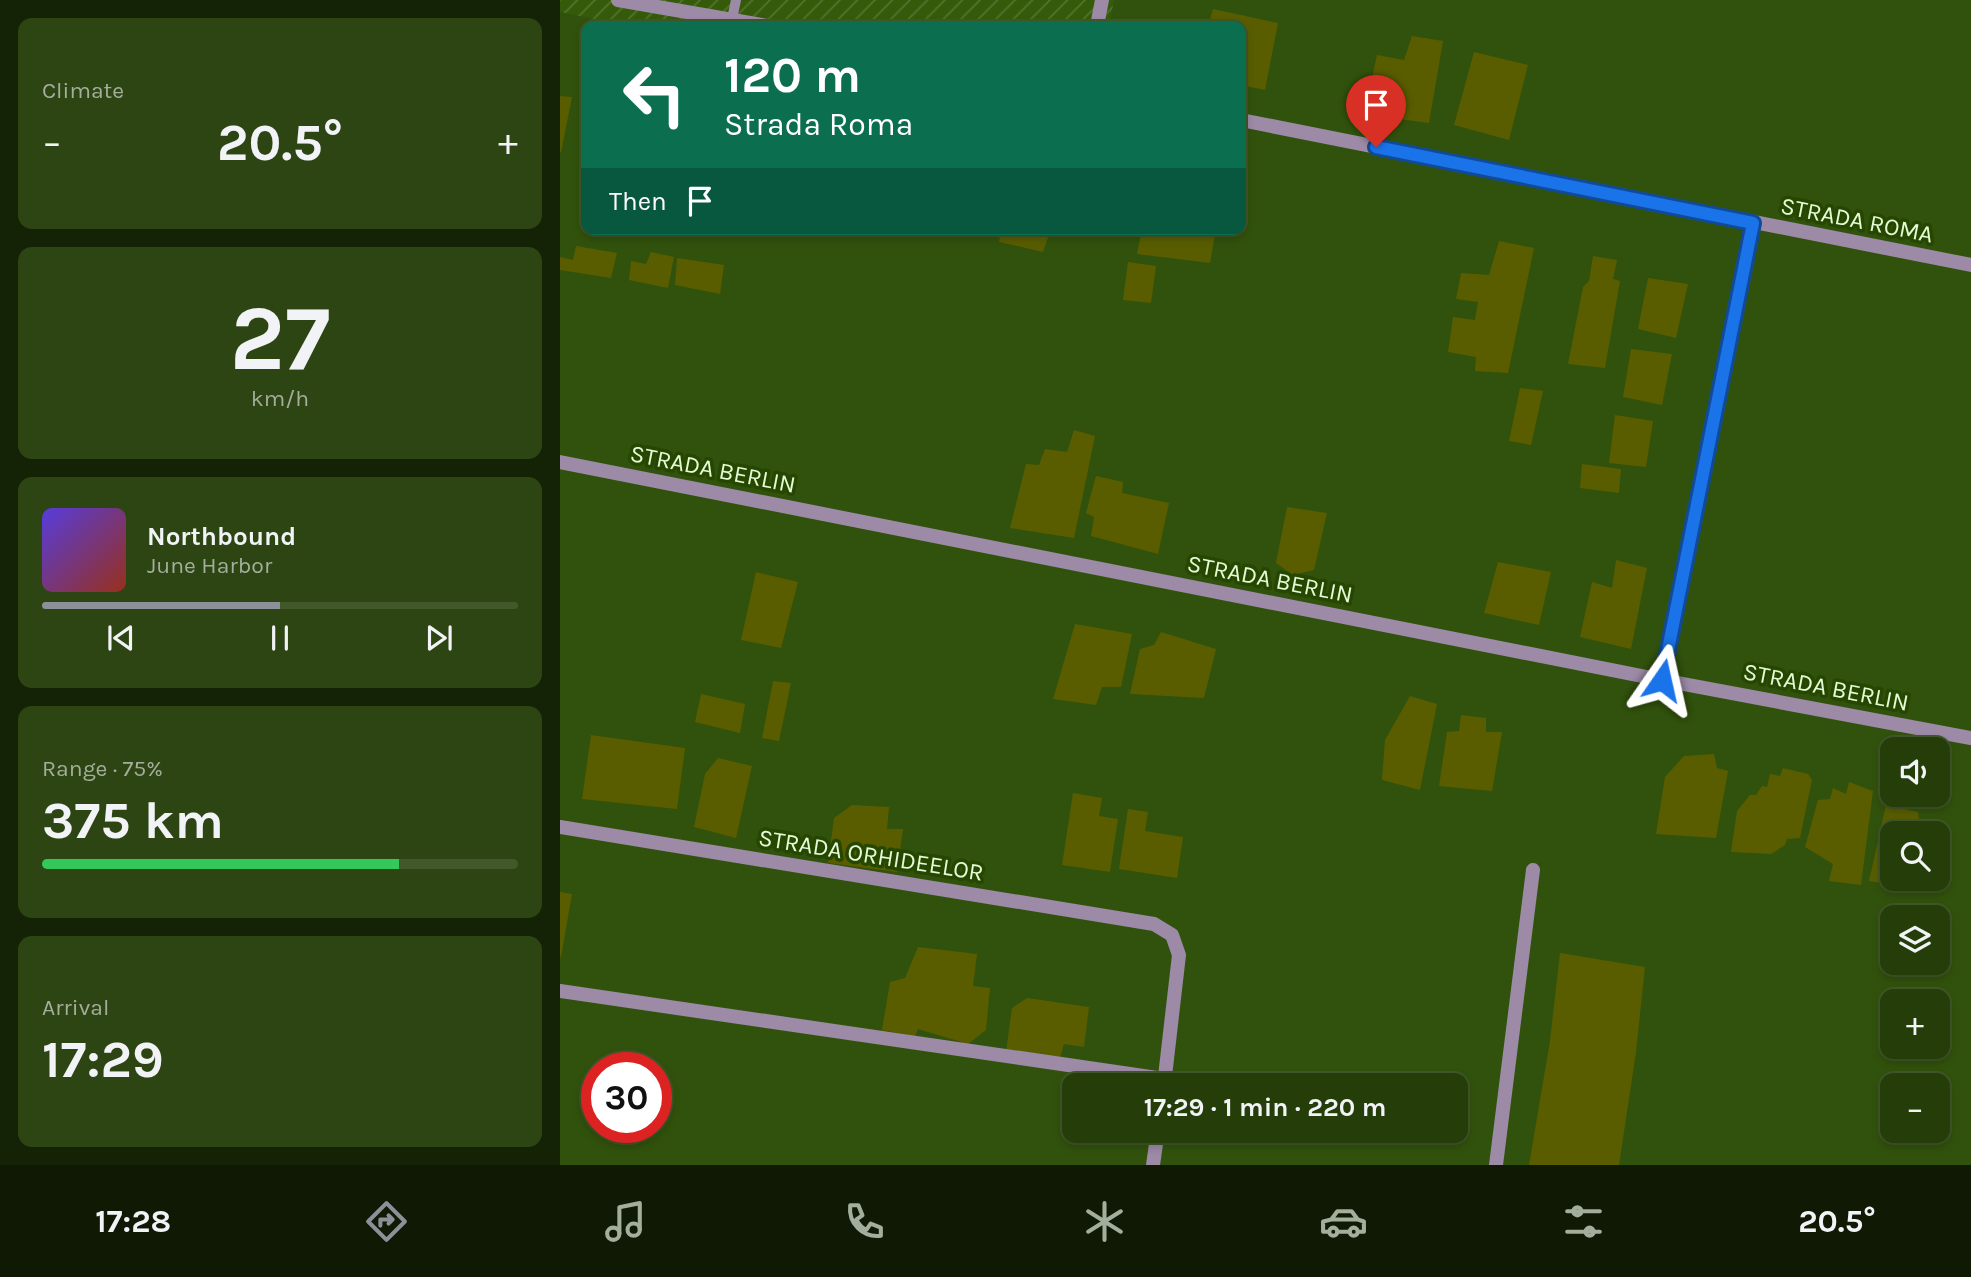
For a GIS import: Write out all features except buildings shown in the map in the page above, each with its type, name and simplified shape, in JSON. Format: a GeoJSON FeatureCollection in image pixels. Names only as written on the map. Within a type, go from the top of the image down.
{"type":"FeatureCollection","features":[{"type":"Feature","properties":{"kind":"street"},"geometry":{"type":"LineString","coordinates":[[618,0],[742,21]]}},
{"type":"Feature","properties":{"kind":"street"},"geometry":{"type":"LineString","coordinates":[[1098,21],[1102,0]]}},
{"type":"Feature","properties":{"kind":"street","name":"STRADA ROMA"},"geometry":{"type":"LineString","coordinates":[[1246,121],[1971,265]]}},
{"type":"Feature","properties":{"kind":"street"},"geometry":{"type":"LineString","coordinates":[[1662,680],[1753,223]]}},
{"type":"Feature","properties":{"kind":"street","name":"STRADA BERLIN"},"geometry":{"type":"LineString","coordinates":[[560,461],[1662,680],[1971,738]]}},
{"type":"Feature","properties":{"kind":"street","name":"STRADA ORHIDEELOR"},"geometry":{"type":"LineString","coordinates":[[560,827],[1154,924],[1172,935],[1179,955],[1165,1073]]}},
{"type":"Feature","properties":{"kind":"street"},"geometry":{"type":"LineString","coordinates":[[1496,1165],[1533,870]]}},
{"type":"Feature","properties":{"kind":"street"},"geometry":{"type":"LineString","coordinates":[[560,991],[1104,1073]]}},
{"type":"Feature","properties":{"kind":"street"},"geometry":{"type":"LineString","coordinates":[[1153,1165],[1156,1143]]}},
{"type":"Feature","properties":{"kind":"lane"},"geometry":{"type":"LineString","coordinates":[[732,19],[736,0]]}},
{"type":"Feature","properties":{"kind":"shaded area"},"geometry":{"type":"Polygon","coordinates":[[[560,0],[1114,0],[1110,21],[604,21],[560,12],[560,0]]]}},
{"type":"Feature","properties":{"kind":"route"},"geometry":{"type":"LineString","coordinates":[[1376,147],[1753,223],[1662,680]]}}]}
